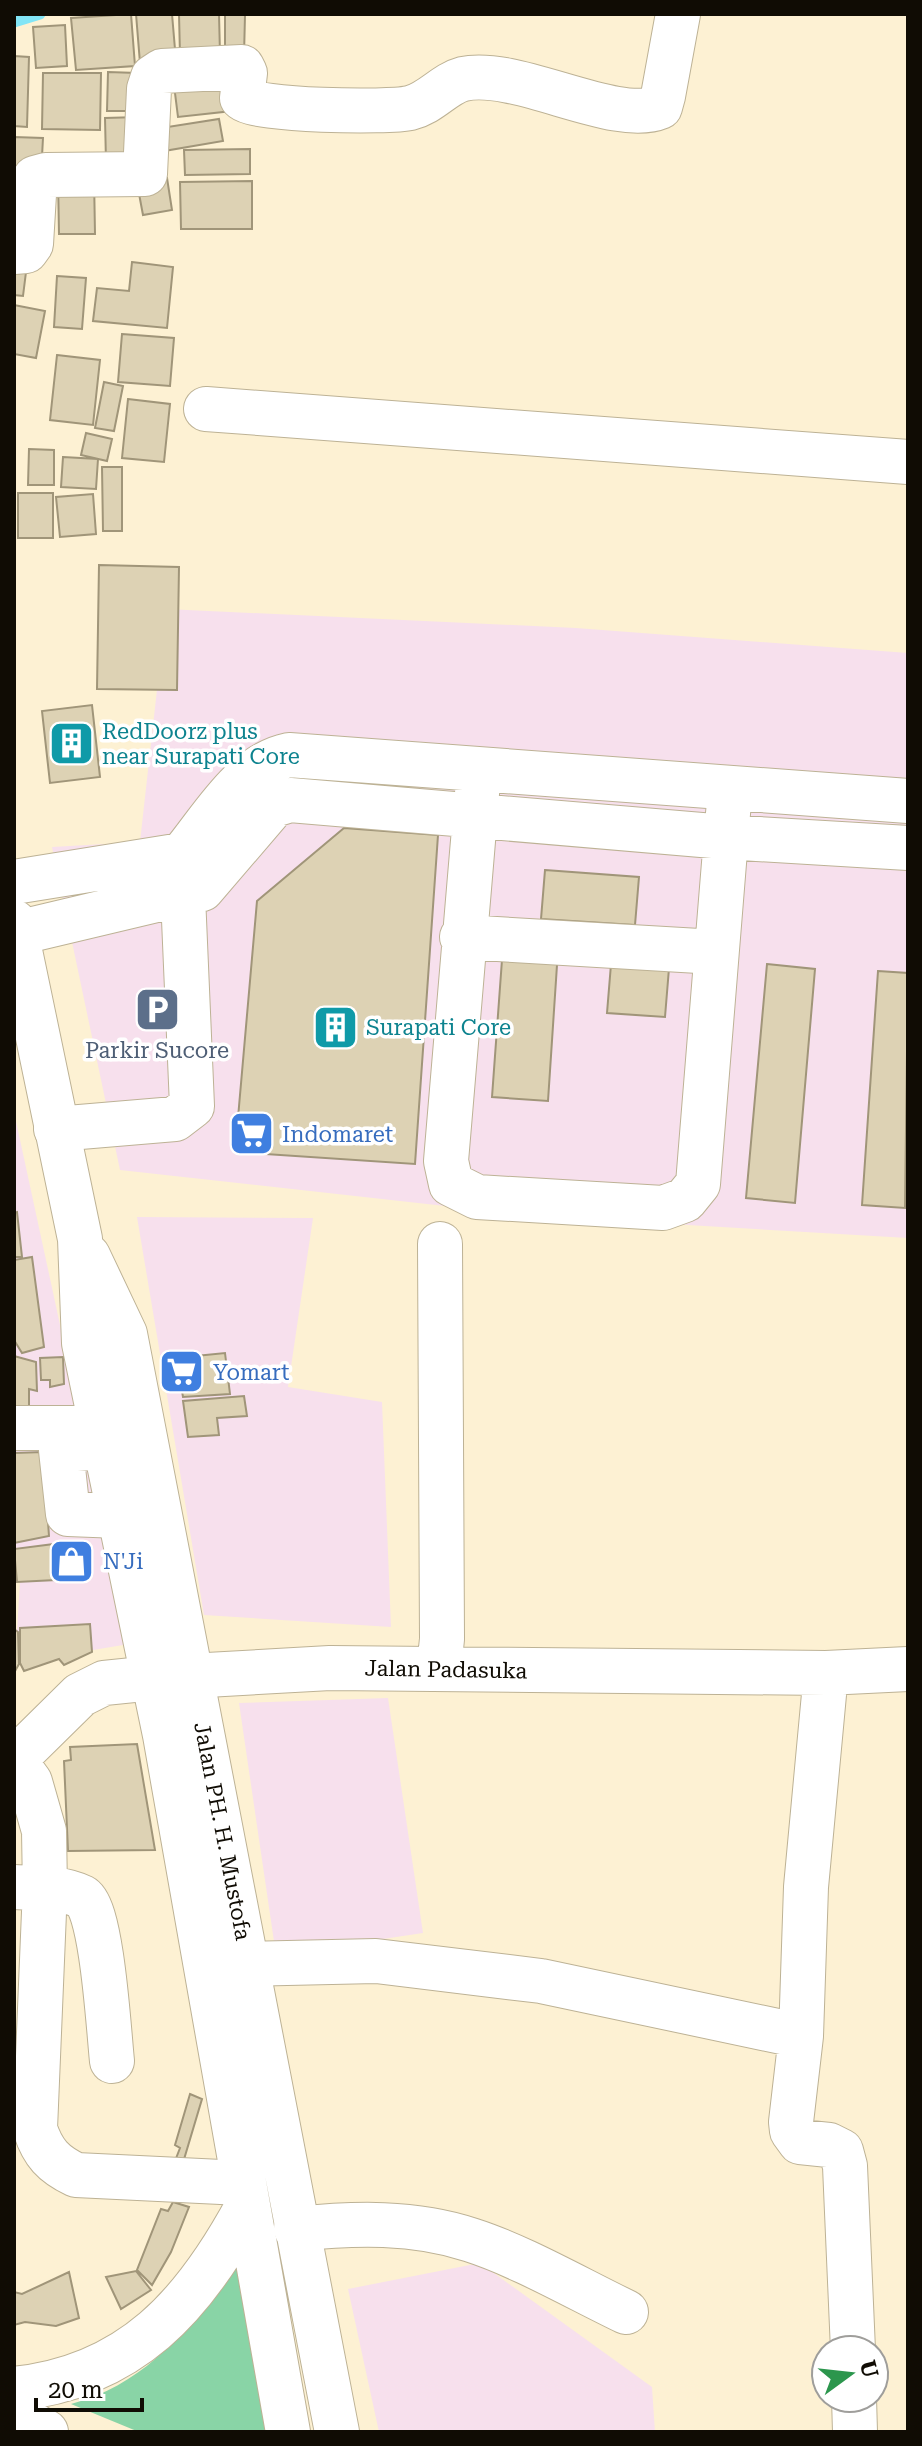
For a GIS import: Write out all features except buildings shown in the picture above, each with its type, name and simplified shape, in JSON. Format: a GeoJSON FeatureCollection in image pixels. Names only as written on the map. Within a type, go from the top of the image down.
{"type":"FeatureCollection","features":[{"type":"Feature","properties":{"kind":"main road"},"geometry":{"type":"LineString","coordinates":[[14,252],[29,250],[31,244],[35,178],[46,175],[145,174],[149,89],[153,77],[162,71],[242,67],[245,73],[242,98],[263,106],[352,112],[408,109],[464,79],[516,81],[607,106],[652,111],[660,107],[663,96],[678,14]]}},
{"type":"Feature","properties":{"kind":"main road"},"geometry":{"type":"LineString","coordinates":[[206,409],[908,462]]}},
{"type":"Feature","properties":{"kind":"main road"},"geometry":{"type":"LineString","coordinates":[[56,1129],[175,1119],[192,1106],[179,877],[182,855],[251,771],[270,759],[289,755],[908,801]]}},
{"type":"Feature","properties":{"kind":"main road"},"geometry":{"type":"LineString","coordinates":[[479,770],[462,937],[446,1161],[451,1184],[477,1197],[663,1208],[685,1200],[698,1184],[730,789]]}},
{"type":"Feature","properties":{"kind":"main road"},"geometry":{"type":"LineString","coordinates":[[14,882],[179,877],[202,889],[274,805],[290,800],[725,837],[908,848]]}},
{"type":"Feature","properties":{"kind":"main road"},"geometry":{"type":"LineString","coordinates":[[15,927],[179,877]]}},
{"type":"Feature","properties":{"kind":"main road","name":"Jalan PH. H. Mustofa"},"geometry":{"type":"LineString","coordinates":[[15,927],[80,1239],[84,1343],[120,1516],[173,1677],[248,1964],[337,2432]]}},
{"type":"Feature","properties":{"kind":"main road"},"geometry":{"type":"LineString","coordinates":[[462,937],[716,952]]}},
{"type":"Feature","properties":{"kind":"main road","name":"Jalan PH. H. Mustofa"},"geometry":{"type":"LineString","coordinates":[[80,1239],[125,1334],[244,2195],[288,2432]]}},
{"type":"Feature","properties":{"kind":"main road"},"geometry":{"type":"LineString","coordinates":[[439,1668],[442,1639],[440,1244]]}},
{"type":"Feature","properties":{"kind":"main road"},"geometry":{"type":"LineString","coordinates":[[14,1428],[105,1438]]}},
{"type":"Feature","properties":{"kind":"main road","name":"Jalan Padasuka"},"geometry":{"type":"LineString","coordinates":[[14,1760],[80,1695],[104,1683],[330,1668],[826,1673],[908,1669]]}},
{"type":"Feature","properties":{"kind":"main road"},"geometry":{"type":"LineString","coordinates":[[826,1673],[806,1887],[801,2036],[792,2131],[800,2142],[829,2145],[841,2151],[846,2182],[852,2334]]}},
{"type":"Feature","properties":{"kind":"main road"},"geometry":{"type":"LineString","coordinates":[[14,1760],[30,1782],[40,1812],[30,1888],[35,2129],[42,2149],[55,2165],[76,2175],[244,2195],[203,2279],[140,2343],[106,2365],[69,2380],[14,2389]]}},
{"type":"Feature","properties":{"kind":"main road"},"geometry":{"type":"LineString","coordinates":[[30,1888],[83,1897],[90,1904],[96,1928],[112,2061]]}},
{"type":"Feature","properties":{"kind":"main road"},"geometry":{"type":"LineString","coordinates":[[248,1964],[376,1961],[541,1981],[801,2036]]}},
{"type":"Feature","properties":{"kind":"main road"},"geometry":{"type":"LineString","coordinates":[[296,2229],[349,2223],[424,2228],[473,2240],[626,2312]]}},
{"type":"Feature","properties":{"kind":"main road"},"geometry":{"type":"LineString","coordinates":[[14,2414],[46,2432]]}},
{"type":"Feature","properties":{"kind":"shaded area"},"geometry":{"type":"Polygon","coordinates":[[[166,609],[576,628],[908,653],[908,1238],[535,1216],[120,1170],[52,847],[140,842],[166,609]]]}},
{"type":"Feature","properties":{"kind":"shaded area"},"geometry":{"type":"Polygon","coordinates":[[[14,1112],[129,1644],[15,1663],[22,1550],[14,1550],[14,1112]]]}},
{"type":"Feature","properties":{"kind":"shaded area"},"geometry":{"type":"Polygon","coordinates":[[[137,1217],[313,1218],[288,1387],[382,1402],[391,1627],[204,1615],[137,1217]]]}},
{"type":"Feature","properties":{"kind":"shaded area"},"geometry":{"type":"Polygon","coordinates":[[[388,1698],[423,1933],[276,1955],[239,1703],[388,1698]]]}},
{"type":"Feature","properties":{"kind":"shaded area"},"geometry":{"type":"Polygon","coordinates":[[[480,2263],[652,2387],[655,2432],[379,2432],[348,2289],[480,2263]]]}},
{"type":"Feature","properties":{"kind":"green space"},"geometry":{"type":"Polygon","coordinates":[[[238,2255],[267,2432],[139,2432],[71,2404],[100,2394],[148,2365],[205,2304],[238,2255]]]}},
{"type":"Feature","properties":{"kind":"waterway"},"geometry":{"type":"LineString","coordinates":[[14,22],[40,14]]}},
{"type":"Feature","properties":{"kind":"place","name":"RedDoorz plus near Surapati Core"},"geometry":{"type":"Point","coordinates":[71,744]}},
{"type":"Feature","properties":{"kind":"place","name":"Parkir Sucore"},"geometry":{"type":"Point","coordinates":[157,1009]}},
{"type":"Feature","properties":{"kind":"place","name":"Surapati Core"},"geometry":{"type":"Point","coordinates":[335,1027]}},
{"type":"Feature","properties":{"kind":"place","name":"Indomaret"},"geometry":{"type":"Point","coordinates":[251,1134]}},
{"type":"Feature","properties":{"kind":"place","name":"Yomart"},"geometry":{"type":"Point","coordinates":[182,1372]}},
{"type":"Feature","properties":{"kind":"place","name":"N'Ji"},"geometry":{"type":"Point","coordinates":[72,1561]}}]}
